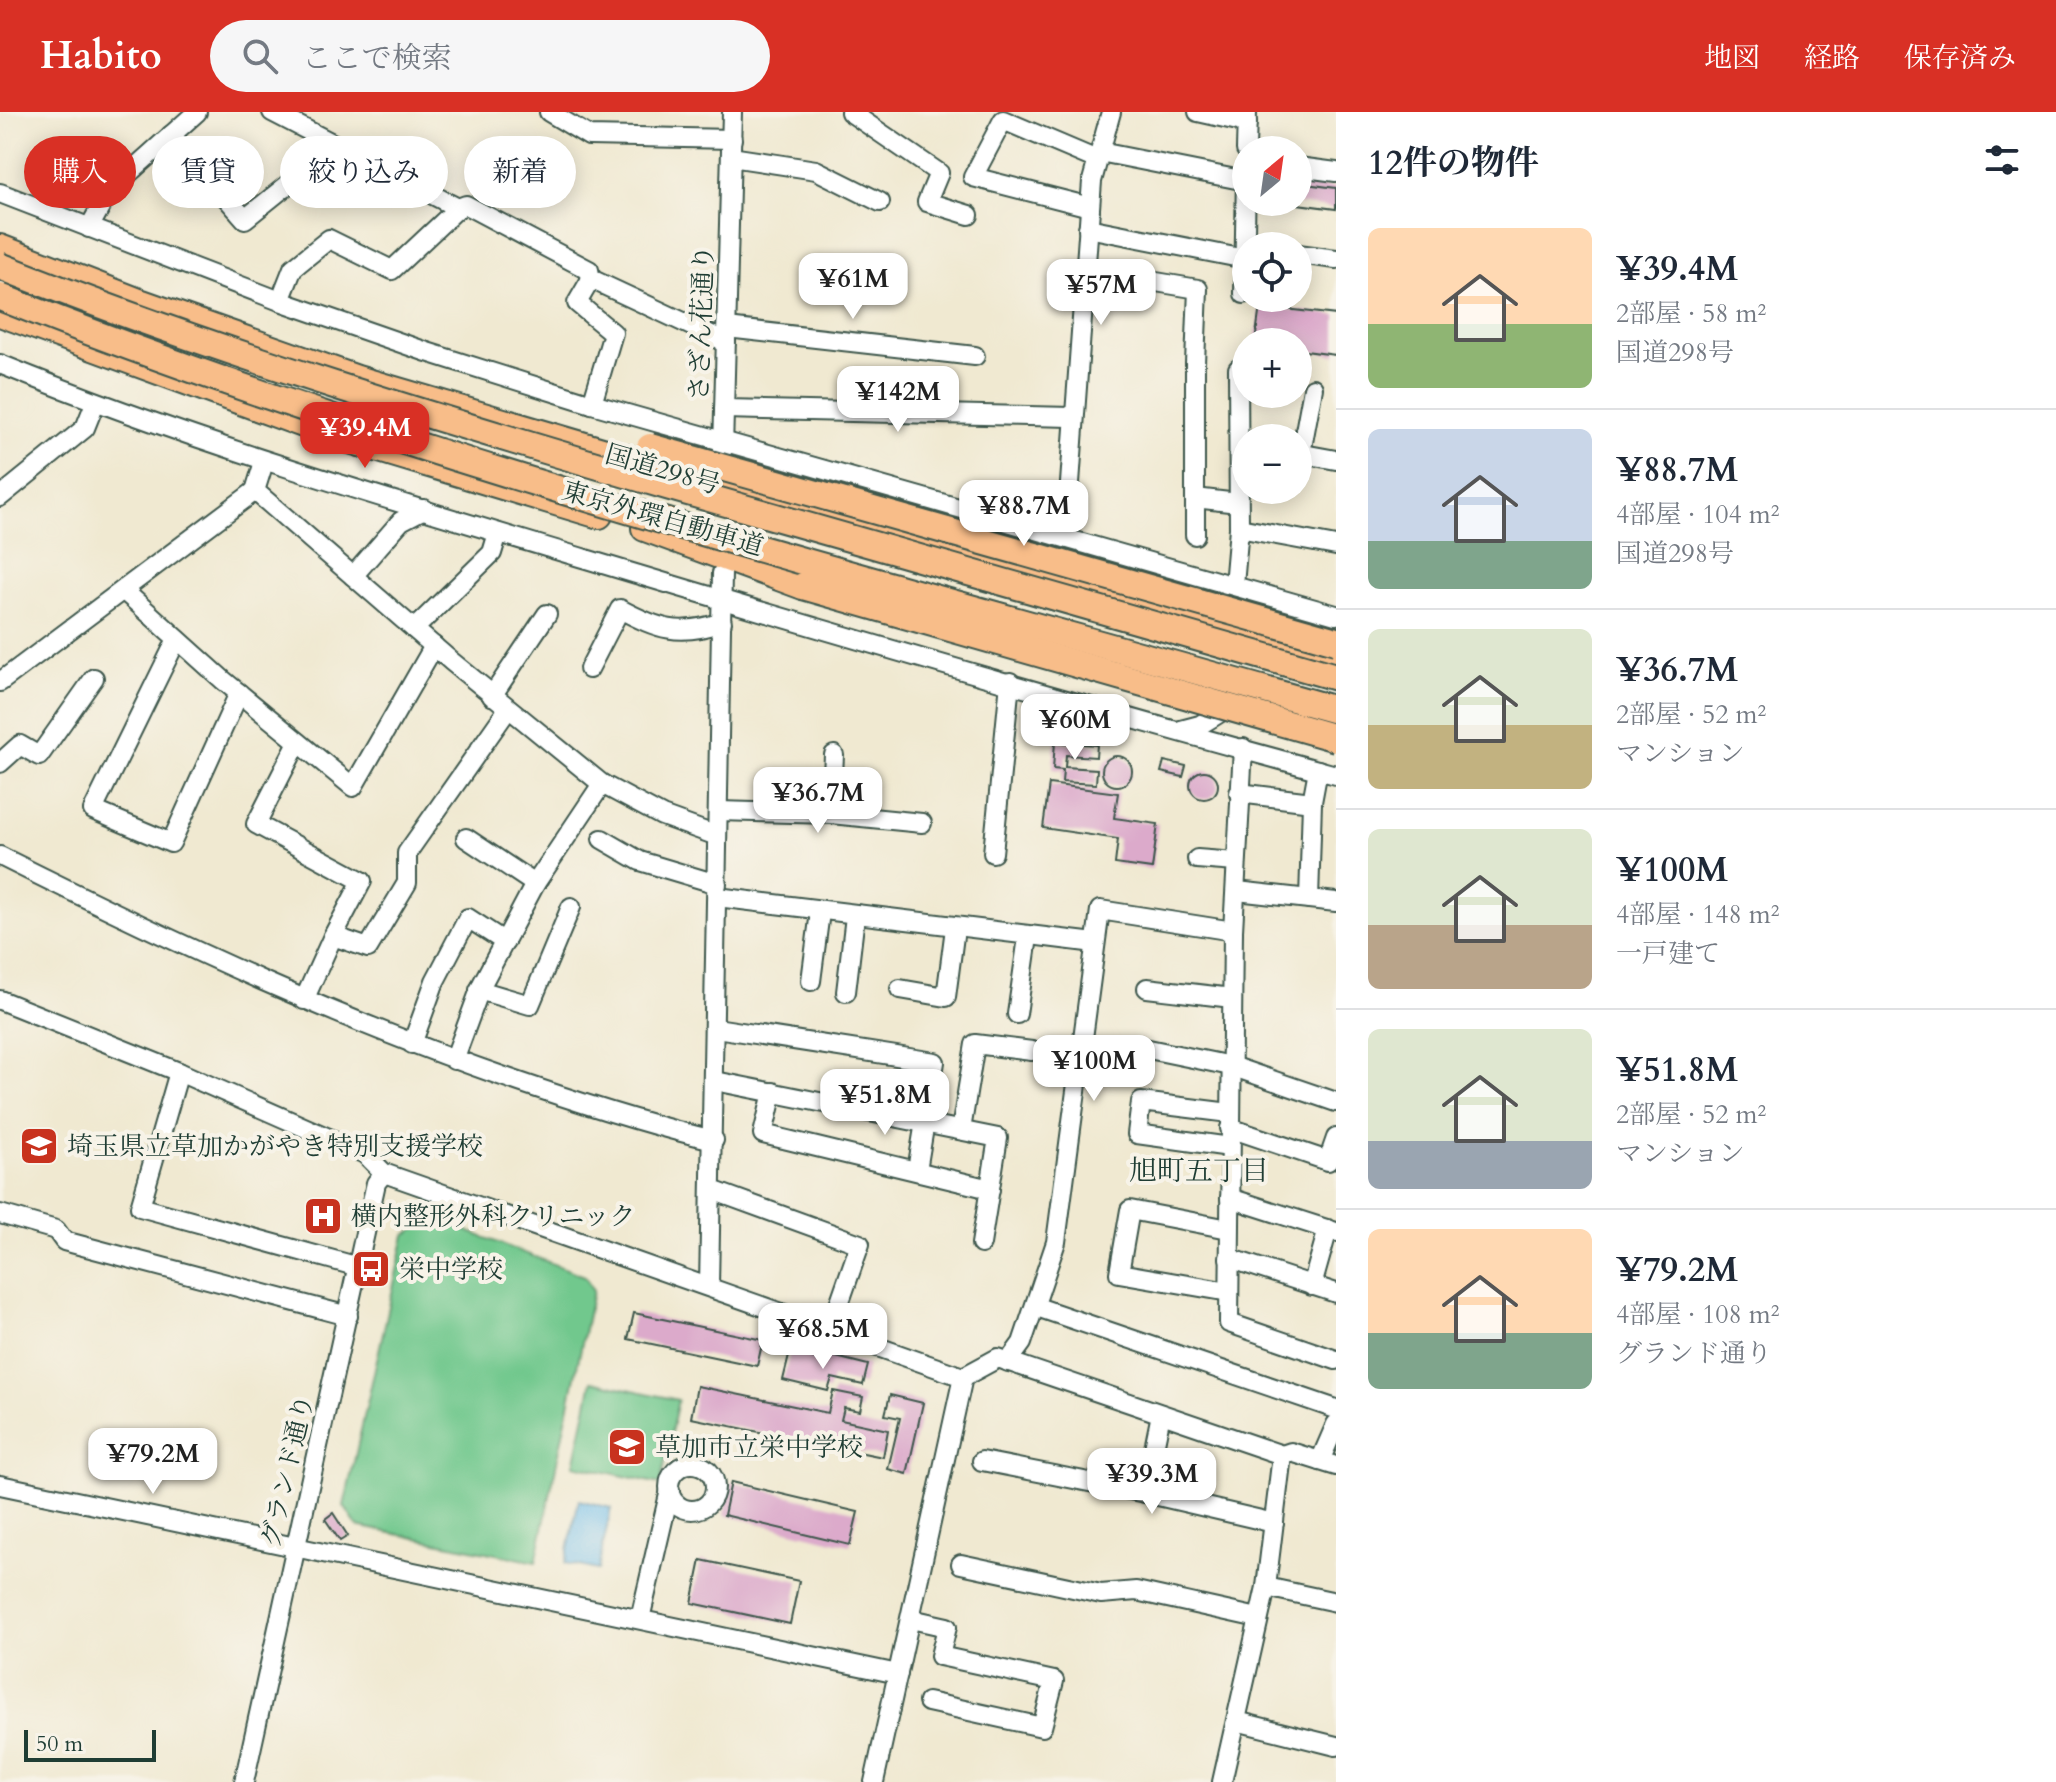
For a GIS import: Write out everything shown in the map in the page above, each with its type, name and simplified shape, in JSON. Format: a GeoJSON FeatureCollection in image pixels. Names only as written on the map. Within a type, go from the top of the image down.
{"type":"FeatureCollection","features":[{"type":"Feature","properties":{"kind":"highway"},"geometry":{"type":"LineString","coordinates":[[0,235],[225,322],[357,379]]}},
{"type":"Feature","properties":{"kind":"highway","name":"国道298号"},"geometry":{"type":"LineString","coordinates":[[0,248],[142,303],[357,379],[946,552],[1330,652]]}},
{"type":"Feature","properties":{"kind":"highway","name":"東京外環自動車道"},"geometry":{"type":"LineString","coordinates":[[0,266],[200,342],[358,393],[976,578],[1336,677]]}},
{"type":"Feature","properties":{"kind":"highway","name":"東京外環自動車道"},"geometry":{"type":"LineString","coordinates":[[0,297],[199,373],[516,475],[1336,710]]}},
{"type":"Feature","properties":{"kind":"highway"},"geometry":{"type":"LineString","coordinates":[[0,313],[139,367],[336,436]]}},
{"type":"Feature","properties":{"kind":"highway"},"geometry":{"type":"LineString","coordinates":[[0,324],[204,400],[1336,724]]}},
{"type":"Feature","properties":{"kind":"highway"},"geometry":{"type":"LineString","coordinates":[[464,411],[650,447],[1330,652]]}},
{"type":"Feature","properties":{"kind":"highway"},"geometry":{"type":"LineString","coordinates":[[645,528],[803,586],[1336,738]]}},
{"type":"Feature","properties":{"kind":"street"},"geometry":{"type":"LineString","coordinates":[[89,228],[110,190],[197,112]]}},
{"type":"Feature","properties":{"kind":"street"},"geometry":{"type":"LineString","coordinates":[[272,112],[319,136]]}},
{"type":"Feature","properties":{"kind":"street"},"geometry":{"type":"LineString","coordinates":[[549,112],[589,136],[732,148],[816,170],[880,202]]}},
{"type":"Feature","properties":{"kind":"street","name":"さざん花通り"},"geometry":{"type":"LineString","coordinates":[[723,449],[732,112]]}},
{"type":"Feature","properties":{"kind":"street"},"geometry":{"type":"LineString","coordinates":[[1066,538],[1072,417],[1090,207],[1111,112]]}},
{"type":"Feature","properties":{"kind":"street"},"geometry":{"type":"LineString","coordinates":[[1198,112],[1247,117]]}},
{"type":"Feature","properties":{"kind":"street"},"geometry":{"type":"LineString","coordinates":[[856,113],[939,173],[927,202],[969,215]]}},
{"type":"Feature","properties":{"kind":"street"},"geometry":{"type":"LineString","coordinates":[[1090,207],[973,177],[1003,120],[1099,156],[1232,179]]}},
{"type":"Feature","properties":{"kind":"street"},"geometry":{"type":"LineString","coordinates":[[171,135],[245,219],[280,191]]}},
{"type":"Feature","properties":{"kind":"street"},"geometry":{"type":"LineString","coordinates":[[1312,169],[1336,172]]}},
{"type":"Feature","properties":{"kind":"street"},"geometry":{"type":"LineString","coordinates":[[0,193],[280,301],[723,449],[1066,538],[1336,615]]}},
{"type":"Feature","properties":{"kind":"street"},"geometry":{"type":"LineString","coordinates":[[448,203],[458,208]]}},
{"type":"Feature","properties":{"kind":"street"},"geometry":{"type":"LineString","coordinates":[[280,301],[293,268],[329,239],[392,270],[458,208],[466,205],[589,270],[591,279],[577,303],[613,333],[592,404]]}},
{"type":"Feature","properties":{"kind":"street"},"geometry":{"type":"LineString","coordinates":[[1088,228],[1232,249]]}},
{"type":"Feature","properties":{"kind":"street"},"geometry":{"type":"LineString","coordinates":[[1312,256],[1336,259]]}},
{"type":"Feature","properties":{"kind":"street"},"geometry":{"type":"LineString","coordinates":[[1084,270],[1198,289],[1195,535]]}},
{"type":"Feature","properties":{"kind":"street"},"geometry":{"type":"LineString","coordinates":[[591,279],[726,335],[975,356]]}},
{"type":"Feature","properties":{"kind":"street"},"geometry":{"type":"LineString","coordinates":[[0,364],[95,403],[264,462],[722,600],[1327,772],[1312,802],[1309,899]]}},
{"type":"Feature","properties":{"kind":"street"},"geometry":{"type":"LineString","coordinates":[[1305,424],[1313,388]]}},
{"type":"Feature","properties":{"kind":"street"},"geometry":{"type":"LineString","coordinates":[[0,497],[85,428],[95,403]]}},
{"type":"Feature","properties":{"kind":"street"},"geometry":{"type":"LineString","coordinates":[[724,409],[1072,417]]}},
{"type":"Feature","properties":{"kind":"street"},"geometry":{"type":"LineString","coordinates":[[1312,455],[1336,460]]}},
{"type":"Feature","properties":{"kind":"street"},"geometry":{"type":"LineString","coordinates":[[0,682],[255,491],[264,462]]}},
{"type":"Feature","properties":{"kind":"street"},"geometry":{"type":"LineString","coordinates":[[255,491],[492,696],[602,784],[662,816],[717,836]]}},
{"type":"Feature","properties":{"kind":"street"},"geometry":{"type":"LineString","coordinates":[[1195,498],[1232,502]]}},
{"type":"Feature","properties":{"kind":"street"},"geometry":{"type":"LineString","coordinates":[[1234,585],[1238,504]]}},
{"type":"Feature","properties":{"kind":"street"},"geometry":{"type":"LineString","coordinates":[[353,576],[401,521],[424,509]]}},
{"type":"Feature","properties":{"kind":"street"},"geometry":{"type":"LineString","coordinates":[[1239,528],[1336,546],[1336,538]]}},
{"type":"Feature","properties":{"kind":"street"},"geometry":{"type":"LineString","coordinates":[[414,629],[492,553],[498,533]]}},
{"type":"Feature","properties":{"kind":"street"},"geometry":{"type":"LineString","coordinates":[[709,1286],[722,573]]}},
{"type":"Feature","properties":{"kind":"street"},"geometry":{"type":"LineString","coordinates":[[123,590],[239,693],[353,787],[434,646]]}},
{"type":"Feature","properties":{"kind":"street"},"geometry":{"type":"LineString","coordinates":[[1288,602],[1330,652]]}},
{"type":"Feature","properties":{"kind":"street"},"geometry":{"type":"LineString","coordinates":[[589,669],[620,609],[658,629],[699,631],[722,622]]}},
{"type":"Feature","properties":{"kind":"street"},"geometry":{"type":"LineString","coordinates":[[492,696],[547,614]]}},
{"type":"Feature","properties":{"kind":"street"},"geometry":{"type":"LineString","coordinates":[[177,639],[93,810],[171,843],[239,693]]}},
{"type":"Feature","properties":{"kind":"street"},"geometry":{"type":"LineString","coordinates":[[0,763],[20,745],[39,756],[94,678]]}},
{"type":"Feature","properties":{"kind":"street"},"geometry":{"type":"LineString","coordinates":[[993,853],[1010,682]]}},
{"type":"Feature","properties":{"kind":"street"},"geometry":{"type":"LineString","coordinates":[[1181,730],[1200,725],[1243,697]]}},
{"type":"Feature","properties":{"kind":"street"},"geometry":{"type":"LineString","coordinates":[[333,936],[368,948],[407,883],[407,853],[508,709]]}},
{"type":"Feature","properties":{"kind":"street"},"geometry":{"type":"LineString","coordinates":[[298,742],[256,824],[362,881],[304,1000]]}},
{"type":"Feature","properties":{"kind":"street"},"geometry":{"type":"LineString","coordinates":[[1243,748],[1233,931],[1229,1323],[1336,1360]]}},
{"type":"Feature","properties":{"kind":"street"},"geometry":{"type":"LineString","coordinates":[[831,814],[834,755]]}},
{"type":"Feature","properties":{"kind":"street"},"geometry":{"type":"LineString","coordinates":[[454,1060],[479,990],[535,884],[602,784]]}},
{"type":"Feature","properties":{"kind":"street"},"geometry":{"type":"LineString","coordinates":[[1239,793],[1312,802]]}},
{"type":"Feature","properties":{"kind":"street"},"geometry":{"type":"LineString","coordinates":[[718,811],[831,814],[922,823]]}},
{"type":"Feature","properties":{"kind":"street"},"geometry":{"type":"LineString","coordinates":[[466,838],[535,884]]}},
{"type":"Feature","properties":{"kind":"street"},"geometry":{"type":"LineString","coordinates":[[602,839],[640,861],[717,890],[820,912],[1095,943]]}},
{"type":"Feature","properties":{"kind":"street"},"geometry":{"type":"LineString","coordinates":[[0,856],[152,932],[412,1044],[653,1127],[714,1140]]}},
{"type":"Feature","properties":{"kind":"street"},"geometry":{"type":"LineString","coordinates":[[1197,859],[1236,862]]}},
{"type":"Feature","properties":{"kind":"street"},"geometry":{"type":"LineString","coordinates":[[1237,891],[1336,902]]}},
{"type":"Feature","properties":{"kind":"street"},"geometry":{"type":"LineString","coordinates":[[479,990],[530,1005],[571,907]]}},
{"type":"Feature","properties":{"kind":"street"},"geometry":{"type":"LineString","coordinates":[[0,1000],[179,1072],[365,1154],[384,1173],[963,1377],[1003,1360],[1022,1343],[1037,1307],[1056,1242],[1100,910],[1233,931]]}},
{"type":"Feature","properties":{"kind":"street"},"geometry":{"type":"LineString","coordinates":[[811,981],[820,912]]}},
{"type":"Feature","properties":{"kind":"street"},"geometry":{"type":"LineString","coordinates":[[846,992],[855,916]]}},
{"type":"Feature","properties":{"kind":"street"},"geometry":{"type":"LineString","coordinates":[[412,1044],[435,981],[468,918],[505,942]]}},
{"type":"Feature","properties":{"kind":"street"},"geometry":{"type":"LineString","coordinates":[[900,989],[946,997],[955,928]]}},
{"type":"Feature","properties":{"kind":"street"},"geometry":{"type":"LineString","coordinates":[[1017,1014],[1028,937]]}},
{"type":"Feature","properties":{"kind":"street"},"geometry":{"type":"LineString","coordinates":[[1147,988],[1232,998]]}},
{"type":"Feature","properties":{"kind":"street"},"geometry":{"type":"LineString","coordinates":[[716,1028],[935,1062],[917,1170]]}},
{"type":"Feature","properties":{"kind":"street"},"geometry":{"type":"LineString","coordinates":[[961,1130],[975,1044],[1032,1051]]}},
{"type":"Feature","properties":{"kind":"street"},"geometry":{"type":"LineString","coordinates":[[1139,1047],[1231,1066],[1336,1102]]}},
{"type":"Feature","properties":{"kind":"street"},"geometry":{"type":"LineString","coordinates":[[179,1072],[140,1207],[359,1267]]}},
{"type":"Feature","properties":{"kind":"street"},"geometry":{"type":"LineString","coordinates":[[715,1081],[998,1138],[981,1244]]}},
{"type":"Feature","properties":{"kind":"street"},"geometry":{"type":"LineString","coordinates":[[773,1092],[763,1134],[990,1189]]}},
{"type":"Feature","properties":{"kind":"street"},"geometry":{"type":"LineString","coordinates":[[1230,1129],[1328,1161],[1336,1138]]}},
{"type":"Feature","properties":{"kind":"street","name":"グランド通り"},"geometry":{"type":"LineString","coordinates":[[244,1782],[376,1183],[384,1173]]}},
{"type":"Feature","properties":{"kind":"street"},"geometry":{"type":"LineString","coordinates":[[712,1190],[860,1244],[830,1330]]}},
{"type":"Feature","properties":{"kind":"street"},"geometry":{"type":"LineString","coordinates":[[1230,1198],[1332,1230],[1312,1286]]}},
{"type":"Feature","properties":{"kind":"street"},"geometry":{"type":"LineString","coordinates":[[1229,1229],[1130,1210],[1119,1273],[1229,1292]]}},
{"type":"Feature","properties":{"kind":"street"},"geometry":{"type":"LineString","coordinates":[[0,1214],[56,1230],[64,1241],[348,1316]]}},
{"type":"Feature","properties":{"kind":"street"},"geometry":{"type":"LineString","coordinates":[[1229,1258],[1336,1293]]}},
{"type":"Feature","properties":{"kind":"street"},"geometry":{"type":"LineString","coordinates":[[1037,1307],[1336,1409]]}},
{"type":"Feature","properties":{"kind":"street"},"geometry":{"type":"LineString","coordinates":[[1003,1360],[1282,1455],[1291,1452],[1328,1464],[1336,1424]]}},
{"type":"Feature","properties":{"kind":"street"},"geometry":{"type":"LineString","coordinates":[[874,1782],[963,1377]]}},
{"type":"Feature","properties":{"kind":"street"},"geometry":{"type":"LineString","coordinates":[[1145,1493],[1161,1414]]}},
{"type":"Feature","properties":{"kind":"street"},"geometry":{"type":"LineString","coordinates":[[1222,1782],[1266,1587],[1282,1455]]}},
{"type":"Feature","properties":{"kind":"street"},"geometry":{"type":"LineString","coordinates":[[982,1461],[1145,1493],[1274,1523]]}},
{"type":"Feature","properties":{"kind":"street"},"geometry":{"type":"LineString","coordinates":[[640,1619],[672,1484]]}},
{"type":"Feature","properties":{"kind":"street"},"geometry":{"type":"LineString","coordinates":[[0,1485],[898,1674]]}},
{"type":"Feature","properties":{"kind":"street"},"geometry":{"type":"LineString","coordinates":[[961,1564],[1101,1594],[1136,1591],[1258,1618]]}},
{"type":"Feature","properties":{"kind":"street"},"geometry":{"type":"LineString","coordinates":[[1266,1587],[1336,1602]]}},
{"type":"Feature","properties":{"kind":"street"},"geometry":{"type":"LineString","coordinates":[[911,1619],[947,1627],[940,1656],[1054,1681],[1042,1727],[928,1702]]}},
{"type":"Feature","properties":{"kind":"street"},"geometry":{"type":"LineString","coordinates":[[1236,1721],[1336,1746]]}},
{"type":"Feature","properties":{"kind":"green space"},"geometry":{"type":"Polygon","coordinates":[[[433,1218],[585,1276],[593,1291],[536,1562],[357,1526],[344,1506],[405,1235],[433,1218]]]}},
{"type":"Feature","properties":{"kind":"green space"},"geometry":{"type":"Polygon","coordinates":[[[592,1381],[678,1400],[660,1484],[574,1465],[592,1381]]]}},
{"type":"Feature","properties":{"kind":"water"},"geometry":{"type":"Polygon","coordinates":[[[579,1500],[611,1508],[598,1570],[565,1563],[579,1500]]]}},
{"type":"Feature","properties":{"kind":"building"},"geometry":{"type":"Polygon","coordinates":[[[1312,185],[1336,188],[1336,209],[1312,206],[1312,185]]]}},
{"type":"Feature","properties":{"kind":"building"},"geometry":{"type":"Polygon","coordinates":[[[1259,312],[1336,315],[1336,355],[1312,352],[1312,328],[1257,328],[1259,312]]]}},
{"type":"Feature","properties":{"kind":"building"},"geometry":{"type":"Polygon","coordinates":[[[1055,742],[1097,745],[1096,757],[1066,755],[1065,767],[1097,769],[1096,784],[1062,782],[1063,770],[1053,769],[1055,742]]]}},
{"type":"Feature","properties":{"kind":"building"},"geometry":{"type":"Polygon","coordinates":[[[1117,756],[1128,760],[1132,771],[1128,782],[1117,786],[1106,782],[1102,771],[1106,760],[1117,756]]]}},
{"type":"Feature","properties":{"kind":"building"},"geometry":{"type":"Polygon","coordinates":[[[1164,761],[1186,766],[1183,777],[1161,772],[1164,761]]]}},
{"type":"Feature","properties":{"kind":"building"},"geometry":{"type":"Polygon","coordinates":[[[1204,771],[1214,775],[1218,785],[1214,795],[1204,799],[1194,795],[1190,785],[1194,775],[1204,771]]]}},
{"type":"Feature","properties":{"kind":"building"},"geometry":{"type":"Polygon","coordinates":[[[1049,784],[1118,793],[1114,818],[1158,824],[1152,869],[1115,864],[1118,839],[1043,828],[1049,784]]]}},
{"type":"Feature","properties":{"kind":"building"},"geometry":{"type":"Polygon","coordinates":[[[634,1313],[763,1340],[757,1366],[628,1339],[634,1313]]]}},
{"type":"Feature","properties":{"kind":"building"},"geometry":{"type":"Polygon","coordinates":[[[790,1352],[815,1358],[816,1352],[868,1365],[863,1385],[832,1378],[828,1391],[783,1380],[790,1352]]]}},
{"type":"Feature","properties":{"kind":"building"},"geometry":{"type":"Polygon","coordinates":[[[697,1386],[828,1413],[833,1391],[863,1397],[860,1411],[844,1408],[841,1420],[888,1430],[883,1457],[691,1418],[697,1386]]]}},
{"type":"Feature","properties":{"kind":"building"},"geometry":{"type":"Polygon","coordinates":[[[890,1395],[923,1403],[907,1474],[888,1469],[900,1418],[885,1415],[890,1395]]]}},
{"type":"Feature","properties":{"kind":"building"},"geometry":{"type":"Polygon","coordinates":[[[731,1482],[858,1512],[850,1545],[724,1515],[731,1482]]]}},
{"type":"Feature","properties":{"kind":"building"},"geometry":{"type":"Polygon","coordinates":[[[333,1513],[348,1536],[340,1541],[325,1519],[333,1513]]]}},
{"type":"Feature","properties":{"kind":"building"},"geometry":{"type":"Polygon","coordinates":[[[701,1560],[799,1581],[790,1624],[692,1603],[701,1560]]]}},
{"type":"Feature","properties":{"kind":"place","name":"埼玉県立草加かがやき特別支援学校"},"geometry":{"type":"Point","coordinates":[39,1146]}},
{"type":"Feature","properties":{"kind":"place","name":"横内整形外科クリニック"},"geometry":{"type":"Point","coordinates":[323,1216]}},
{"type":"Feature","properties":{"kind":"place","name":"栄中学校"},"geometry":{"type":"Point","coordinates":[371,1269]}},
{"type":"Feature","properties":{"kind":"place","name":"草加市立栄中学校"},"geometry":{"type":"Point","coordinates":[627,1447]}},
{"type":"Feature","properties":{"kind":"district","name":"旭町五丁目"},"geometry":{"type":"Point","coordinates":[1199,1170]}}]}
